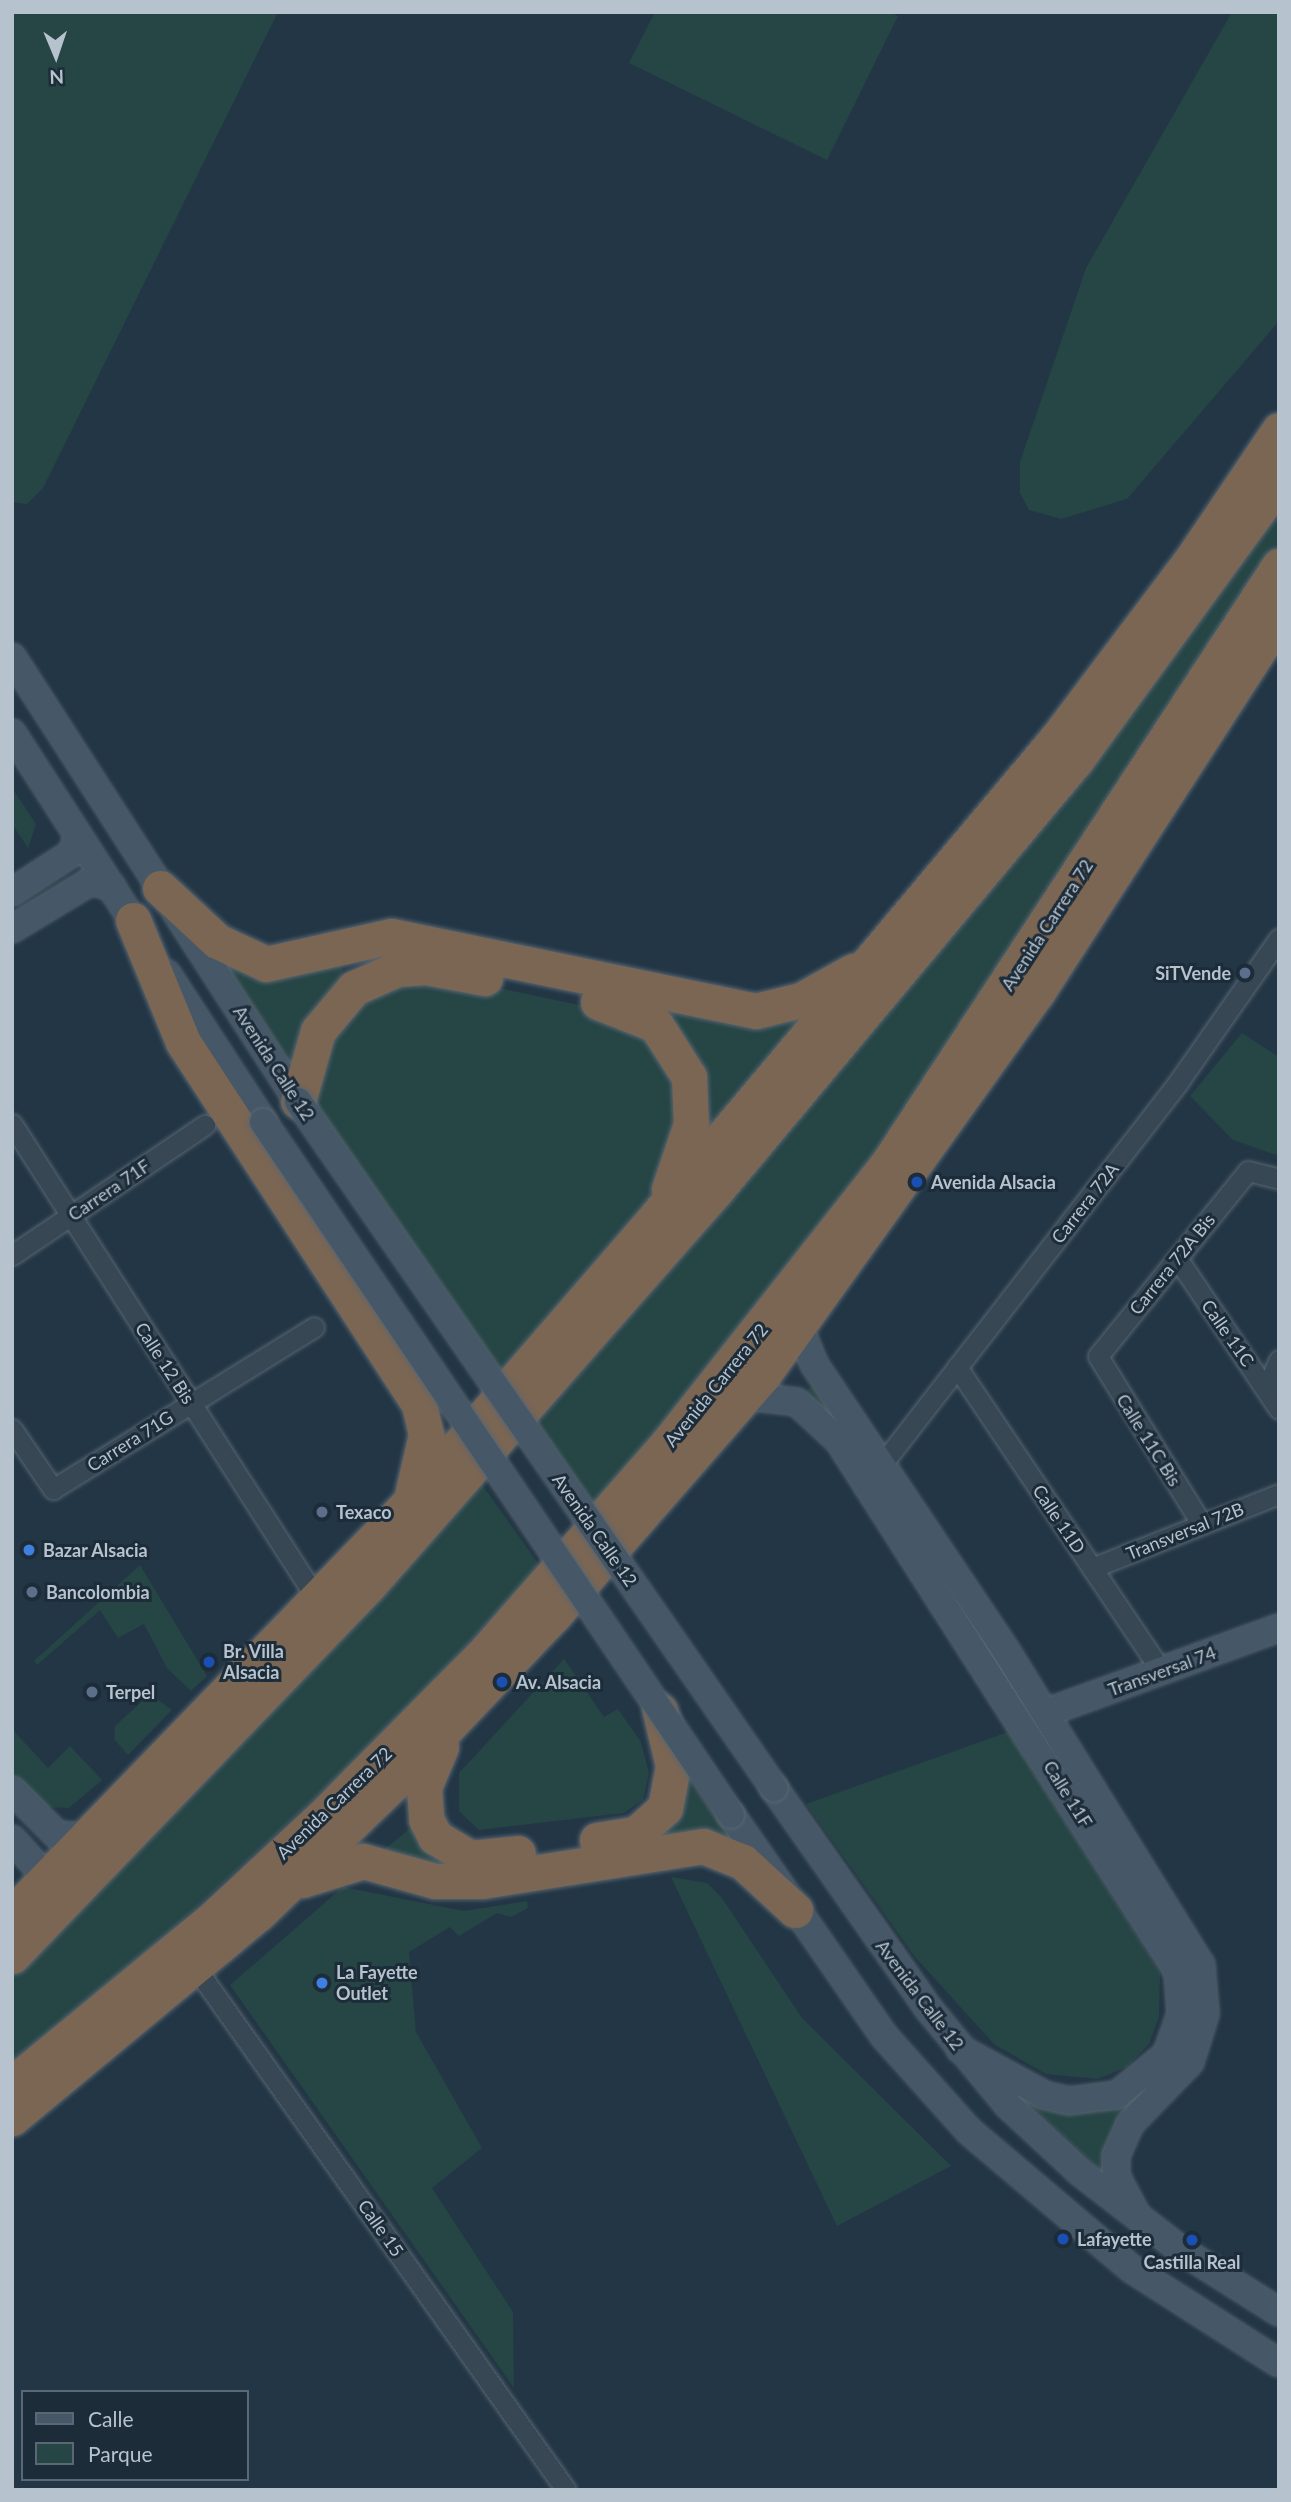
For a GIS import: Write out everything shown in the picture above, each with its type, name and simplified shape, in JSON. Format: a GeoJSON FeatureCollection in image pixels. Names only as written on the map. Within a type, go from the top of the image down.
{"type":"FeatureCollection","features":[{"type":"Feature","properties":{"kind":"highway"},"geometry":{"type":"LineString","coordinates":[[12,1956],[369,1585],[654,1261],[1076,760],[1270,495],[1273,438]]}},
{"type":"Feature","properties":{"kind":"highway"},"geometry":{"type":"LineString","coordinates":[[12,1914],[318,1601],[409,1503],[589,1295],[1067,726],[1273,438]]}},
{"type":"Feature","properties":{"kind":"highway","name":"Avenida Carrera 72"},"geometry":{"type":"LineString","coordinates":[[12,2118],[195,1967],[248,1904],[374,1766],[538,1593],[741,1355],[872,1185],[1279,566]]}},
{"type":"Feature","properties":{"kind":"highway","name":"Avenida Carrera 72"},"geometry":{"type":"LineString","coordinates":[[12,2084],[248,1904],[316,1857],[453,1724],[746,1396],[800,1329],[1038,991],[1267,653],[1279,619]]}},
{"type":"Feature","properties":{"kind":"highway"},"geometry":{"type":"LineString","coordinates":[[160,888],[217,941],[266,964],[391,936],[738,1011],[801,1000],[874,959]]}},
{"type":"Feature","properties":{"kind":"highway"},"geometry":{"type":"LineString","coordinates":[[132,920],[183,1042],[419,1404],[425,1445],[409,1503]]}},
{"type":"Feature","properties":{"kind":"highway"},"geometry":{"type":"LineString","coordinates":[[298,1101],[318,1031],[334,1007],[354,988],[397,969],[426,967],[624,1008],[668,1036],[689,1077],[691,1124],[659,1213]]}},
{"type":"Feature","properties":{"kind":"highway"},"geometry":{"type":"LineString","coordinates":[[589,1295],[654,1261]]}},
{"type":"Feature","properties":{"kind":"highway"},"geometry":{"type":"LineString","coordinates":[[503,1670],[538,1593]]}},
{"type":"Feature","properties":{"kind":"highway"},"geometry":{"type":"LineString","coordinates":[[453,1724],[426,1773],[426,1819],[453,1850],[494,1857],[636,1834],[653,1824],[665,1808],[673,1766],[660,1711]]}},
{"type":"Feature","properties":{"kind":"highway"},"geometry":{"type":"LineString","coordinates":[[248,1904],[314,1873],[349,1862],[453,1883],[703,1846],[743,1862],[795,1910]]}},
{"type":"Feature","properties":{"kind":"highway"},"geometry":{"type":"LineString","coordinates":[[58,2047],[127,2023]]}},
{"type":"Feature","properties":{"kind":"main road","name":"Avenida Calle 12"},"geometry":{"type":"LineString","coordinates":[[12,657],[298,1101],[774,1788],[960,2049],[1054,2150],[1136,2214],[1279,2312]]}},
{"type":"Feature","properties":{"kind":"main road"},"geometry":{"type":"LineString","coordinates":[[12,733],[263,1122],[795,1910],[884,2036],[1016,2175],[1132,2269],[1279,2363]]}},
{"type":"Feature","properties":{"kind":"main road"},"geometry":{"type":"LineString","coordinates":[[12,892],[72,853],[78,836]]}},
{"type":"Feature","properties":{"kind":"main road"},"geometry":{"type":"LineString","coordinates":[[12,929],[92,881],[113,887]]}},
{"type":"Feature","properties":{"kind":"main road","name":"Calle 11F"},"geometry":{"type":"LineString","coordinates":[[800,1329],[814,1364],[883,1463],[1045,1713],[1201,1965],[1205,2014],[1190,2063],[1130,2124],[1118,2149],[1116,2176],[1136,2214]]}},
{"type":"Feature","properties":{"kind":"main road","name":"Calle 11F"},"geometry":{"type":"LineString","coordinates":[[746,1396],[797,1402],[839,1441],[1178,1972],[1181,2014],[1167,2054],[1117,2095],[1069,2101],[1045,2095],[960,2049]]}},
{"type":"Feature","properties":{"kind":"main road","name":"Transversal 74"},"geometry":{"type":"LineString","coordinates":[[1045,1713],[1279,1628]]}},
{"type":"Feature","properties":{"kind":"main road"},"geometry":{"type":"LineString","coordinates":[[12,1790],[57,1835],[87,1837]]}},
{"type":"Feature","properties":{"kind":"main road"},"geometry":{"type":"LineString","coordinates":[[12,1839],[47,1878]]}},
{"type":"Feature","properties":{"kind":"street","name":"Carrera 72A"},"geometry":{"type":"LineString","coordinates":[[883,1463],[1180,1082],[1279,938]]}},
{"type":"Feature","properties":{"kind":"street","name":"Calle 12 Bis"},"geometry":{"type":"LineString","coordinates":[[12,1124],[318,1601]]}},
{"type":"Feature","properties":{"kind":"street","name":"Carrera 71F"},"geometry":{"type":"LineString","coordinates":[[12,1255],[205,1125]]}},
{"type":"Feature","properties":{"kind":"street","name":"Carrera 72A Bis"},"geometry":{"type":"LineString","coordinates":[[1098,1356],[1248,1171],[1279,1179]]}},
{"type":"Feature","properties":{"kind":"street","name":"Calle 11C"},"geometry":{"type":"LineString","coordinates":[[1177,1258],[1279,1409]]}},
{"type":"Feature","properties":{"kind":"street","name":"Carrera 71G"},"geometry":{"type":"LineString","coordinates":[[12,1429],[53,1489],[314,1327]]}},
{"type":"Feature","properties":{"kind":"street","name":"Calle 11C Bis"},"geometry":{"type":"LineString","coordinates":[[1098,1356],[1201,1523]]}},
{"type":"Feature","properties":{"kind":"street"},"geometry":{"type":"LineString","coordinates":[[1266,1389],[1279,1360]]}},
{"type":"Feature","properties":{"kind":"street","name":"Calle 11D"},"geometry":{"type":"LineString","coordinates":[[957,1367],[1161,1671]]}},
{"type":"Feature","properties":{"kind":"street","name":"Transversal 72B"},"geometry":{"type":"LineString","coordinates":[[1092,1569],[1201,1523],[1279,1494]]}},
{"type":"Feature","properties":{"kind":"street","name":"Calle 15"},"geometry":{"type":"LineString","coordinates":[[195,1967],[566,2490]]}},
{"type":"Feature","properties":{"kind":"green space"},"geometry":{"type":"Polygon","coordinates":[[[12,12],[278,12],[43,488],[27,504],[12,502],[12,12]]]}},
{"type":"Feature","properties":{"kind":"green space"},"geometry":{"type":"Polygon","coordinates":[[[655,12],[890,12],[898,16],[827,160],[629,63],[655,12]]]}},
{"type":"Feature","properties":{"kind":"green space"},"geometry":{"type":"Polygon","coordinates":[[[1232,12],[1279,12],[1279,321],[1127,499],[1061,519],[1029,510],[1020,493],[1020,462],[1086,268],[1232,12]]]}},
{"type":"Feature","properties":{"kind":"green space"},"geometry":{"type":"Polygon","coordinates":[[[1279,497],[1279,550],[879,1152],[595,1509],[531,1419],[1279,497]]]}},
{"type":"Feature","properties":{"kind":"green space"},"geometry":{"type":"Polygon","coordinates":[[[12,788],[36,824],[28,848],[12,824],[12,788]]]}},
{"type":"Feature","properties":{"kind":"green space"},"geometry":{"type":"Polygon","coordinates":[[[364,944],[711,1014],[824,996],[683,1169],[698,1124],[626,1002],[449,964],[372,971],[364,944]]]}},
{"type":"Feature","properties":{"kind":"green space"},"geometry":{"type":"Polygon","coordinates":[[[213,946],[336,952],[348,985],[296,1079],[213,946]]]}},
{"type":"Feature","properties":{"kind":"green space"},"geometry":{"type":"Polygon","coordinates":[[[456,979],[622,1014],[683,1080],[659,1197],[503,1378],[306,1094],[314,1061],[376,983],[456,979]]]}},
{"type":"Feature","properties":{"kind":"green space"},"geometry":{"type":"Polygon","coordinates":[[[1242,1033],[1279,1057],[1279,1156],[1233,1140],[1190,1096],[1242,1033]]]}},
{"type":"Feature","properties":{"kind":"green space"},"geometry":{"type":"Polygon","coordinates":[[[817,1380],[1190,1966],[1199,2003],[1189,2045],[1164,2082],[1118,2124],[1106,2175],[1014,2090],[1093,2107],[1129,2096],[1160,2076],[1189,2022],[1182,1969],[829,1412],[803,1395],[817,1380]]]}},
{"type":"Feature","properties":{"kind":"green space"},"geometry":{"type":"Polygon","coordinates":[[[481,1483],[540,1566],[386,1733],[116,1981],[12,2065],[12,1973],[481,1483]]]}},
{"type":"Feature","properties":{"kind":"green space"},"geometry":{"type":"Polygon","coordinates":[[[140,1565],[207,1676],[191,1691],[167,1668],[144,1624],[118,1638],[100,1610],[37,1665],[34,1661],[140,1565]]]}},
{"type":"Feature","properties":{"kind":"green space"},"geometry":{"type":"Polygon","coordinates":[[[564,1659],[604,1717],[618,1709],[641,1742],[649,1773],[643,1800],[624,1813],[479,1830],[459,1811],[459,1773],[564,1659]]]}},
{"type":"Feature","properties":{"kind":"green space"},"geometry":{"type":"Polygon","coordinates":[[[150,1694],[172,1710],[128,1755],[114,1739],[115,1726],[150,1694]]]}},
{"type":"Feature","properties":{"kind":"green space"},"geometry":{"type":"Polygon","coordinates":[[[12,1729],[48,1768],[70,1746],[102,1780],[69,1808],[42,1807],[12,1774],[12,1729]]]}},
{"type":"Feature","properties":{"kind":"green space"},"geometry":{"type":"Polygon","coordinates":[[[1008,1732],[1160,1973],[1159,2017],[1149,2044],[1127,2067],[1098,2079],[1046,2074],[995,2045],[915,1957],[806,1804],[1008,1732]]]}},
{"type":"Feature","properties":{"kind":"green space"},"geometry":{"type":"Polygon","coordinates":[[[683,1772],[735,1844],[475,1873],[380,1853],[418,1822],[483,1864],[638,1840],[683,1772]]]}},
{"type":"Feature","properties":{"kind":"green space"},"geometry":{"type":"Polygon","coordinates":[[[671,1877],[707,1883],[722,1898],[802,2018],[951,2166],[837,2226],[671,1877]]]}},
{"type":"Feature","properties":{"kind":"green space"},"geometry":{"type":"Polygon","coordinates":[[[343,1887],[464,1911],[527,1901],[528,1908],[511,1917],[497,1913],[459,1936],[450,1927],[409,1952],[416,2032],[482,2148],[432,2188],[513,2312],[514,2388],[230,1985],[343,1887]]]}},
{"type":"Feature","properties":{"kind":"place","name":"SiTVende"},"geometry":{"type":"Point","coordinates":[1245,973]}},
{"type":"Feature","properties":{"kind":"place","name":"Avenida Alsacia"},"geometry":{"type":"Point","coordinates":[917,1182]}},
{"type":"Feature","properties":{"kind":"place","name":"Texaco"},"geometry":{"type":"Point","coordinates":[322,1512]}},
{"type":"Feature","properties":{"kind":"place","name":"Bazar Alsacia"},"geometry":{"type":"Point","coordinates":[29,1550]}},
{"type":"Feature","properties":{"kind":"place","name":"Bancolombia"},"geometry":{"type":"Point","coordinates":[32,1592]}},
{"type":"Feature","properties":{"kind":"place","name":"Br. Villa Alsacia"},"geometry":{"type":"Point","coordinates":[209,1662]}},
{"type":"Feature","properties":{"kind":"place","name":"Av. Alsacia"},"geometry":{"type":"Point","coordinates":[502,1682]}},
{"type":"Feature","properties":{"kind":"place","name":"Terpel"},"geometry":{"type":"Point","coordinates":[92,1692]}},
{"type":"Feature","properties":{"kind":"place","name":"La Fayette Outlet"},"geometry":{"type":"Point","coordinates":[322,1983]}},
{"type":"Feature","properties":{"kind":"place","name":"Lafayette"},"geometry":{"type":"Point","coordinates":[1063,2239]}},
{"type":"Feature","properties":{"kind":"place","name":"Castilla Real"},"geometry":{"type":"Point","coordinates":[1192,2240]}}]}
